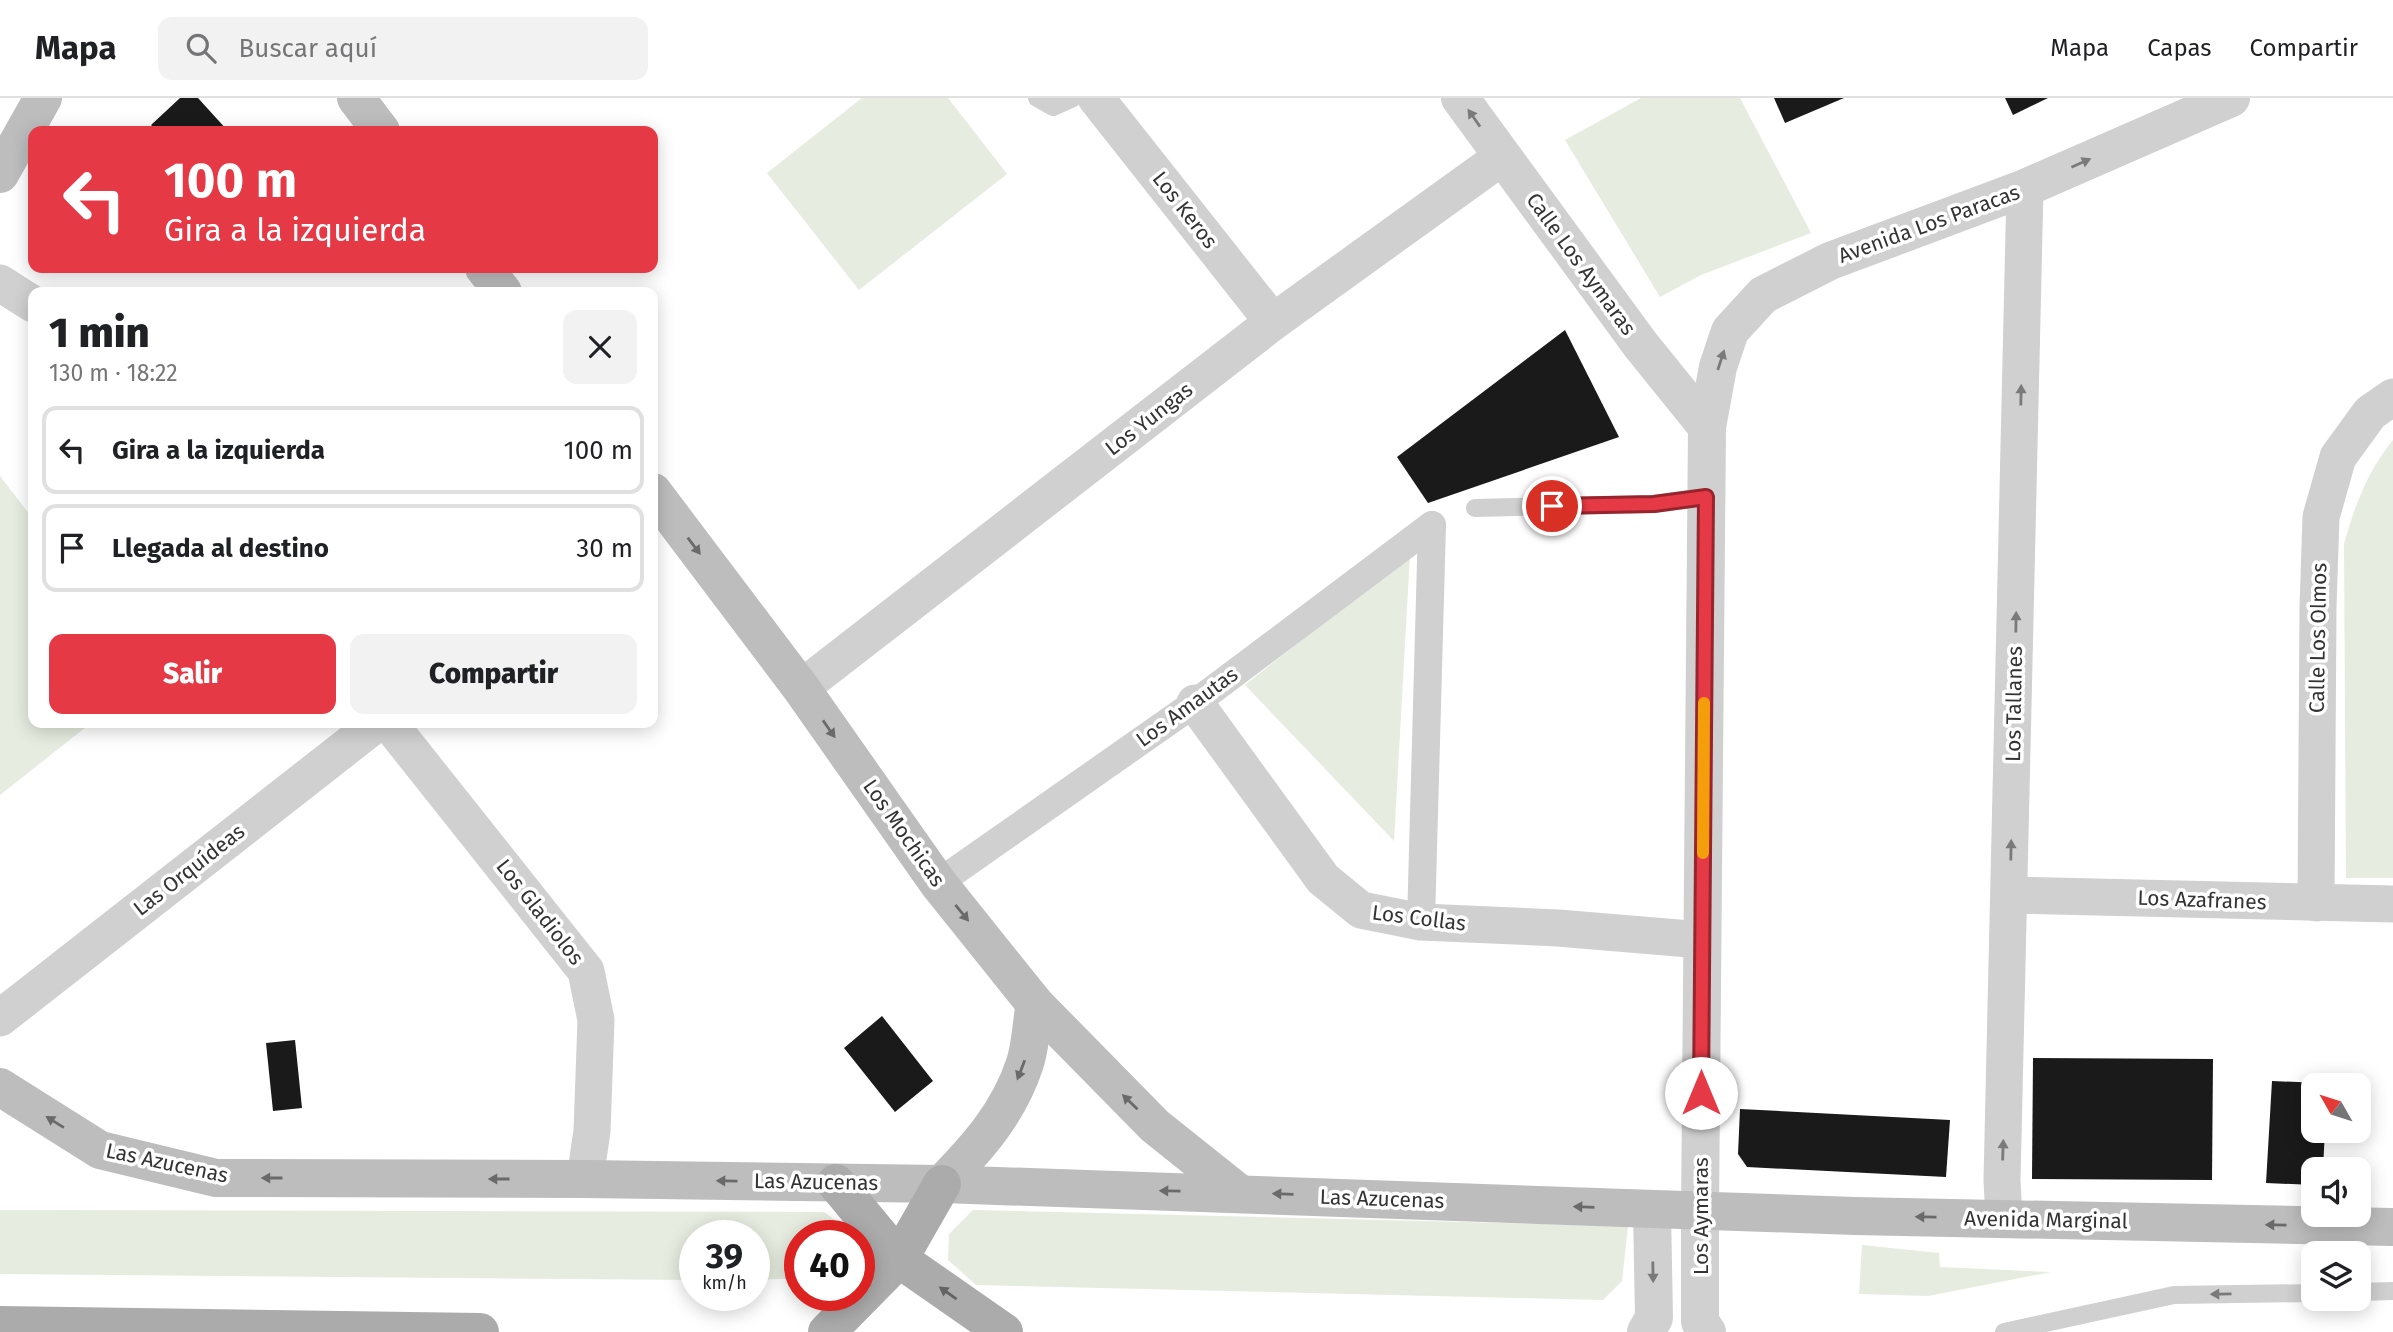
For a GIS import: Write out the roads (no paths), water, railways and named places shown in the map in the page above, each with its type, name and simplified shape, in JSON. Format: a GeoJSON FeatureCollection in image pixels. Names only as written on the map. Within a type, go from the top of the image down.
{"type":"FeatureCollection","features":[{"type":"Feature","properties":{"kind":"main road"},"geometry":{"type":"LineString","coordinates":[[0,174],[43,98]]}},
{"type":"Feature","properties":{"kind":"main road"},"geometry":{"type":"LineString","coordinates":[[356,98],[377,126]]}},
{"type":"Feature","properties":{"kind":"main road"},"geometry":{"type":"LineString","coordinates":[[488,273],[499,287]]}},
{"type":"Feature","properties":{"kind":"main road","name":"Los Mochicas"},"geometry":{"type":"LineString","coordinates":[[658,499],[801,688],[938,883],[1035,1004],[1155,1126],[1239,1193]]}},
{"type":"Feature","properties":{"kind":"main road"},"geometry":{"type":"LineString","coordinates":[[827,1332],[899,1259],[942,1184],[1004,1112],[1025,1062],[1035,1004]]}},
{"type":"Feature","properties":{"kind":"main road","name":"Las Azucenas"},"geometry":{"type":"LineString","coordinates":[[0,1087],[100,1150],[216,1178],[942,1184],[1700,1210]]}},
{"type":"Feature","properties":{"kind":"main road"},"geometry":{"type":"LineString","coordinates":[[836,1183],[899,1259],[1004,1332]]}},
{"type":"Feature","properties":{"kind":"main road","name":"Avenida Marginal"},"geometry":{"type":"LineString","coordinates":[[1700,1210],[2393,1227]]}},
{"type":"Feature","properties":{"kind":"main road"},"geometry":{"type":"LineString","coordinates":[[0,1325],[480,1332]]}},
{"type":"Feature","properties":{"kind":"street","name":"Los Keros"},"geometry":{"type":"LineString","coordinates":[[1097,98],[1273,322]]}},
{"type":"Feature","properties":{"kind":"street","name":"Calle Los Aymaras"},"geometry":{"type":"LineString","coordinates":[[1460,98],[1640,344],[1707,427]]}},
{"type":"Feature","properties":{"kind":"street","name":"Avenida Los Paracas"},"geometry":{"type":"LineString","coordinates":[[1707,427],[1718,367],[1730,331],[1763,295],[1829,261],[2025,188],[2231,98]]}},
{"type":"Feature","properties":{"kind":"street","name":"Los Yungas"},"geometry":{"type":"LineString","coordinates":[[801,688],[1273,322],[1502,157]]}},
{"type":"Feature","properties":{"kind":"street","name":"Los Tallanes"},"geometry":{"type":"LineString","coordinates":[[2004,1219],[2025,188]]}},
{"type":"Feature","properties":{"kind":"street"},"geometry":{"type":"LineString","coordinates":[[0,283],[28,301]]}},
{"type":"Feature","properties":{"kind":"street","name":"Calle Los Olmos"},"geometry":{"type":"LineString","coordinates":[[2316,903],[2321,517],[2338,457],[2370,413],[2393,397]]}},
{"type":"Feature","properties":{"kind":"street","name":"Los Aymaras"},"geometry":{"type":"LineString","coordinates":[[1707,427],[1700,1210],[1700,1322],[1707,1332]]}},
{"type":"Feature","properties":{"kind":"street","name":"Los Amautas"},"geometry":{"type":"LineString","coordinates":[[938,883],[1195,703],[1432,525],[1420,922]]}},
{"type":"Feature","properties":{"kind":"street","name":"Los Collas"},"geometry":{"type":"LineString","coordinates":[[1195,703],[1323,880],[1361,910],[1420,922],[1558,928],[1702,940]]}},
{"type":"Feature","properties":{"kind":"street","name":"Las Orquídeas"},"geometry":{"type":"LineString","coordinates":[[0,1018],[371,728]]}},
{"type":"Feature","properties":{"kind":"street","name":"Los Gladiolos"},"geometry":{"type":"LineString","coordinates":[[393,728],[586,971],[596,1020],[592,1131],[585,1179]]}},
{"type":"Feature","properties":{"kind":"street","name":"Los Azafranes"},"geometry":{"type":"LineString","coordinates":[[2010,895],[2393,904]]}},
{"type":"Feature","properties":{"kind":"street"},"geometry":{"type":"LineString","coordinates":[[1646,1332],[1654,1318],[1652,1210]]}},
{"type":"Feature","properties":{"kind":"lane"},"geometry":{"type":"LineString","coordinates":[[1037,98],[1053,107],[1073,98]]}},
{"type":"Feature","properties":{"kind":"lane"},"geometry":{"type":"LineString","coordinates":[[1475,508],[1654,504],[1706,497]]}},
{"type":"Feature","properties":{"kind":"lane"},"geometry":{"type":"LineString","coordinates":[[2371,1292],[2393,1291]]}},
{"type":"Feature","properties":{"kind":"lane"},"geometry":{"type":"LineString","coordinates":[[2004,1332],[2174,1296],[2301,1293]]}}]}
